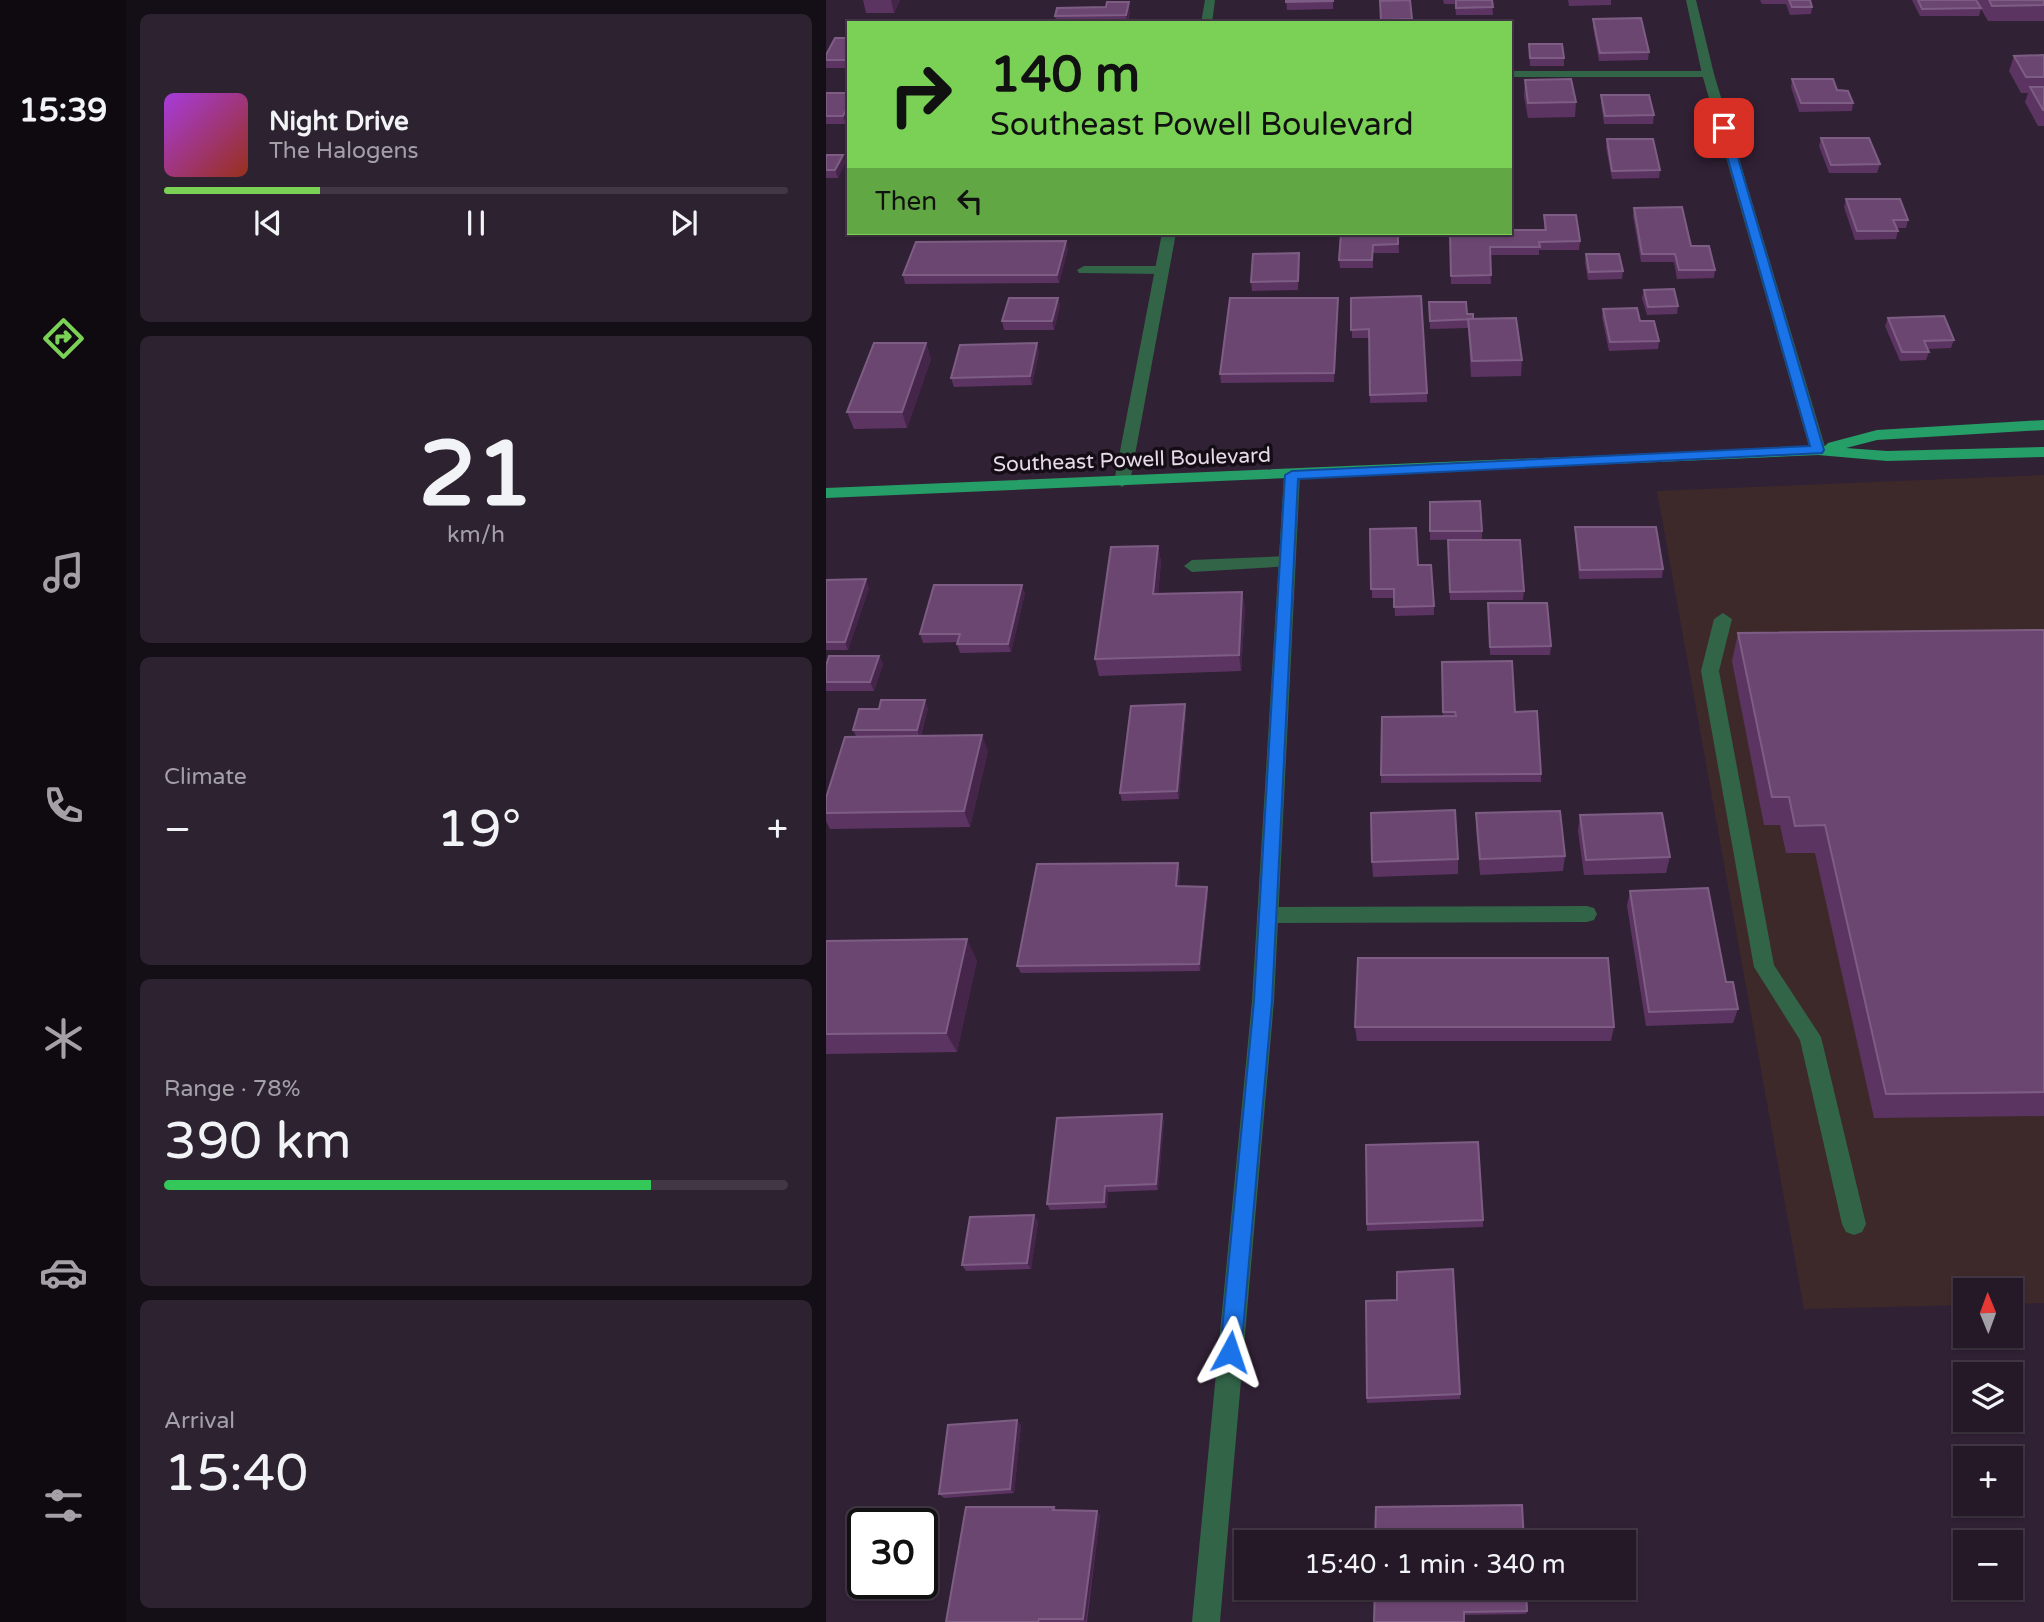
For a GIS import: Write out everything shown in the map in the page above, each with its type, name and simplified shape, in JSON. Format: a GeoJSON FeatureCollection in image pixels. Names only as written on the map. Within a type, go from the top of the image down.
{"type":"FeatureCollection","features":[{"type":"Feature","properties":{"kind":"main road","name":"Southeast Powell Boulevard"},"geometry":{"type":"LineString","coordinates":[[1818,450],[1877,435],[2044,425]]}},
{"type":"Feature","properties":{"kind":"main road","name":"Southeast Powell Boulevard"},"geometry":{"type":"LineString","coordinates":[[826,493],[1292,475],[1818,450],[1887,456],[2044,452]]}},
{"type":"Feature","properties":{"kind":"street"},"geometry":{"type":"LineString","coordinates":[[1206,21],[1210,0]]}},
{"type":"Feature","properties":{"kind":"street"},"geometry":{"type":"LineString","coordinates":[[1691,0],[1708,74],[1818,450]]}},
{"type":"Feature","properties":{"kind":"street"},"geometry":{"type":"LineString","coordinates":[[1512,74],[1708,74]]}},
{"type":"Feature","properties":{"kind":"street"},"geometry":{"type":"LineString","coordinates":[[1122,482],[1169,235]]}},
{"type":"Feature","properties":{"kind":"street"},"geometry":{"type":"LineString","coordinates":[[1084,270],[1162,270]]}},
{"type":"Feature","properties":{"kind":"street"},"geometry":{"type":"LineString","coordinates":[[1206,1622],[1263,1001],[1292,475]]}},
{"type":"Feature","properties":{"kind":"street"},"geometry":{"type":"LineString","coordinates":[[1192,566],[1287,562]]}},
{"type":"Feature","properties":{"kind":"street"},"geometry":{"type":"LineString","coordinates":[[1723,619],[1710,671],[1764,967],[1810,1037],[1854,1224]]}},
{"type":"Feature","properties":{"kind":"street"},"geometry":{"type":"LineString","coordinates":[[1268,915],[1587,914]]}},
{"type":"Feature","properties":{"kind":"shaded area"},"geometry":{"type":"Polygon","coordinates":[[[2044,475],[2044,1303],[2023,1304],[2023,1278],[1953,1278],[1953,1305],[1804,1309],[1657,491],[2044,475]]]}},
{"type":"Feature","properties":{"kind":"building"},"geometry":{"type":"Polygon","coordinates":[[[1333,0],[1333,1],[1286,2],[1333,0]]]}},
{"type":"Feature","properties":{"kind":"building"},"geometry":{"type":"Polygon","coordinates":[[[1410,0],[1412,19],[1381,20],[1380,1],[1410,0]]]}},
{"type":"Feature","properties":{"kind":"building"},"geometry":{"type":"Polygon","coordinates":[[[1456,0],[1492,0],[1493,7],[1456,8],[1456,0]]]}},
{"type":"Feature","properties":{"kind":"building"},"geometry":{"type":"Polygon","coordinates":[[[1789,0],[1810,0],[1812,7],[1792,7],[1789,0]]]}},
{"type":"Feature","properties":{"kind":"building"},"geometry":{"type":"Polygon","coordinates":[[[1918,0],[1976,0],[1981,8],[1922,9],[1918,0]]]}},
{"type":"Feature","properties":{"kind":"building"},"geometry":{"type":"Polygon","coordinates":[[[1989,0],[2044,0],[2044,5],[1992,6],[1989,0]]]}},
{"type":"Feature","properties":{"kind":"building"},"geometry":{"type":"Polygon","coordinates":[[[1107,2],[1129,2],[1126,15],[1055,16],[1057,8],[1106,7],[1107,2]]]}},
{"type":"Feature","properties":{"kind":"building"},"geometry":{"type":"Polygon","coordinates":[[[1641,18],[1649,52],[1600,53],[1593,19],[1641,18]]]}},
{"type":"Feature","properties":{"kind":"building"},"geometry":{"type":"Polygon","coordinates":[[[835,38],[847,38],[847,60],[826,60],[835,38]]]}},
{"type":"Feature","properties":{"kind":"building"},"geometry":{"type":"Polygon","coordinates":[[[1529,44],[1562,44],[1564,58],[1530,58],[1529,44]]]}},
{"type":"Feature","properties":{"kind":"building"},"geometry":{"type":"Polygon","coordinates":[[[2044,55],[2044,77],[2026,77],[2014,56],[2044,55]]]}},
{"type":"Feature","properties":{"kind":"building"},"geometry":{"type":"Polygon","coordinates":[[[1571,79],[1576,102],[1528,103],[1525,80],[1571,79]]]}},
{"type":"Feature","properties":{"kind":"building"},"geometry":{"type":"Polygon","coordinates":[[[1792,79],[1833,79],[1837,90],[1848,91],[1853,103],[1801,103],[1792,79]]]}},
{"type":"Feature","properties":{"kind":"building"},"geometry":{"type":"Polygon","coordinates":[[[2030,87],[2044,87],[2044,110],[2043,110],[2030,87]]]}},
{"type":"Feature","properties":{"kind":"building"},"geometry":{"type":"Polygon","coordinates":[[[826,93],[847,93],[847,108],[843,116],[826,116],[826,93]]]}},
{"type":"Feature","properties":{"kind":"building"},"geometry":{"type":"Polygon","coordinates":[[[1601,95],[1649,95],[1654,115],[1605,116],[1601,95]]]}},
{"type":"Feature","properties":{"kind":"building"},"geometry":{"type":"Polygon","coordinates":[[[1821,138],[1869,138],[1880,164],[1831,165],[1821,138]]]}},
{"type":"Feature","properties":{"kind":"building"},"geometry":{"type":"Polygon","coordinates":[[[1607,139],[1653,139],[1660,170],[1612,171],[1607,139]]]}},
{"type":"Feature","properties":{"kind":"building"},"geometry":{"type":"Polygon","coordinates":[[[826,155],[843,155],[835,170],[826,170],[826,155]]]}},
{"type":"Feature","properties":{"kind":"building"},"geometry":{"type":"Polygon","coordinates":[[[1846,199],[1900,199],[1908,220],[1893,220],[1898,231],[1857,231],[1846,199]]]}},
{"type":"Feature","properties":{"kind":"building"},"geometry":{"type":"Polygon","coordinates":[[[1682,207],[1691,246],[1709,246],[1715,270],[1679,270],[1675,254],[1642,254],[1634,208],[1682,207]]]}},
{"type":"Feature","properties":{"kind":"building"},"geometry":{"type":"Polygon","coordinates":[[[1544,215],[1576,215],[1580,241],[1539,242],[1540,247],[1490,247],[1491,275],[1451,276],[1450,235],[1512,235],[1512,230],[1546,230],[1544,215]]]}},
{"type":"Feature","properties":{"kind":"building"},"geometry":{"type":"Polygon","coordinates":[[[1341,235],[1398,235],[1398,244],[1373,245],[1372,260],[1339,260],[1341,235]]]}},
{"type":"Feature","properties":{"kind":"building"},"geometry":{"type":"Polygon","coordinates":[[[1066,241],[1057,275],[903,275],[916,242],[1066,241]]]}},
{"type":"Feature","properties":{"kind":"building"},"geometry":{"type":"Polygon","coordinates":[[[1299,253],[1298,281],[1251,282],[1253,254],[1299,253]]]}},
{"type":"Feature","properties":{"kind":"building"},"geometry":{"type":"Polygon","coordinates":[[[1586,254],[1619,254],[1623,271],[1589,272],[1586,254]]]}},
{"type":"Feature","properties":{"kind":"building"},"geometry":{"type":"Polygon","coordinates":[[[1674,289],[1678,306],[1648,307],[1644,290],[1674,289]]]}},
{"type":"Feature","properties":{"kind":"building"},"geometry":{"type":"Polygon","coordinates":[[[1421,296],[1427,393],[1370,395],[1369,329],[1351,330],[1351,298],[1421,296]]]}},
{"type":"Feature","properties":{"kind":"building"},"geometry":{"type":"Polygon","coordinates":[[[1009,298],[1058,298],[1052,321],[1002,321],[1009,298]]]}},
{"type":"Feature","properties":{"kind":"building"},"geometry":{"type":"Polygon","coordinates":[[[1230,298],[1338,298],[1334,373],[1220,374],[1230,298]]]}},
{"type":"Feature","properties":{"kind":"building"},"geometry":{"type":"Polygon","coordinates":[[[1429,302],[1466,302],[1467,314],[1473,314],[1473,319],[1430,321],[1429,302]]]}},
{"type":"Feature","properties":{"kind":"building"},"geometry":{"type":"Polygon","coordinates":[[[1637,308],[1640,321],[1654,321],[1659,341],[1610,342],[1603,309],[1637,308]]]}},
{"type":"Feature","properties":{"kind":"building"},"geometry":{"type":"Polygon","coordinates":[[[1944,316],[1954,340],[1924,341],[1929,352],[1902,352],[1888,318],[1944,316]]]}},
{"type":"Feature","properties":{"kind":"building"},"geometry":{"type":"Polygon","coordinates":[[[1516,318],[1522,360],[1472,361],[1468,319],[1516,318]]]}},
{"type":"Feature","properties":{"kind":"building"},"geometry":{"type":"Polygon","coordinates":[[[874,343],[926,343],[902,412],[847,412],[874,343]]]}},
{"type":"Feature","properties":{"kind":"building"},"geometry":{"type":"Polygon","coordinates":[[[1037,343],[1030,376],[951,378],[960,345],[1037,343]]]}},
{"type":"Feature","properties":{"kind":"building"},"geometry":{"type":"Polygon","coordinates":[[[1480,501],[1482,531],[1430,531],[1430,502],[1480,501]]]}},
{"type":"Feature","properties":{"kind":"building"},"geometry":{"type":"Polygon","coordinates":[[[1575,527],[1656,527],[1663,569],[1580,570],[1575,527]]]}},
{"type":"Feature","properties":{"kind":"building"},"geometry":{"type":"Polygon","coordinates":[[[1416,528],[1418,565],[1431,565],[1434,606],[1394,607],[1394,589],[1371,589],[1370,529],[1416,528]]]}},
{"type":"Feature","properties":{"kind":"building"},"geometry":{"type":"Polygon","coordinates":[[[1448,540],[1520,540],[1524,591],[1450,592],[1448,540]]]}},
{"type":"Feature","properties":{"kind":"building"},"geometry":{"type":"Polygon","coordinates":[[[1158,546],[1153,594],[1242,592],[1239,655],[1095,659],[1111,547],[1158,546]]]}},
{"type":"Feature","properties":{"kind":"building"},"geometry":{"type":"Polygon","coordinates":[[[866,579],[845,642],[826,642],[826,580],[866,579]]]}},
{"type":"Feature","properties":{"kind":"building"},"geometry":{"type":"Polygon","coordinates":[[[934,585],[1022,585],[1008,644],[957,644],[960,634],[920,634],[934,585]]]}},
{"type":"Feature","properties":{"kind":"building"},"geometry":{"type":"Polygon","coordinates":[[[1488,603],[1547,603],[1551,646],[1490,647],[1488,603]]]}},
{"type":"Feature","properties":{"kind":"building"},"geometry":{"type":"Polygon","coordinates":[[[2044,630],[2044,1092],[1886,1094],[1825,825],[1795,826],[1789,797],[1772,797],[1738,633],[2044,630]]]}},
{"type":"Feature","properties":{"kind":"building"},"geometry":{"type":"Polygon","coordinates":[[[829,656],[879,656],[870,682],[826,682],[829,656]]]}},
{"type":"Feature","properties":{"kind":"building"},"geometry":{"type":"Polygon","coordinates":[[[1512,661],[1515,712],[1537,711],[1541,774],[1381,775],[1382,717],[1456,716],[1455,712],[1443,712],[1442,662],[1512,661]]]}},
{"type":"Feature","properties":{"kind":"building"},"geometry":{"type":"Polygon","coordinates":[[[881,700],[925,700],[917,730],[853,730],[859,709],[879,709],[881,700]]]}},
{"type":"Feature","properties":{"kind":"building"},"geometry":{"type":"Polygon","coordinates":[[[1185,704],[1177,791],[1120,793],[1131,706],[1185,704]]]}},
{"type":"Feature","properties":{"kind":"building"},"geometry":{"type":"Polygon","coordinates":[[[982,735],[964,811],[826,813],[826,798],[845,737],[982,735]]]}},
{"type":"Feature","properties":{"kind":"building"},"geometry":{"type":"Polygon","coordinates":[[[1455,810],[1458,859],[1372,862],[1371,813],[1455,810]]]}},
{"type":"Feature","properties":{"kind":"building"},"geometry":{"type":"Polygon","coordinates":[[[1560,811],[1565,856],[1480,859],[1476,813],[1560,811]]]}},
{"type":"Feature","properties":{"kind":"building"},"geometry":{"type":"Polygon","coordinates":[[[1662,813],[1670,857],[1586,860],[1580,815],[1662,813]]]}},
{"type":"Feature","properties":{"kind":"building"},"geometry":{"type":"Polygon","coordinates":[[[1178,863],[1176,886],[1207,887],[1199,964],[1017,966],[1037,864],[1178,863]]]}},
{"type":"Feature","properties":{"kind":"building"},"geometry":{"type":"Polygon","coordinates":[[[1708,888],[1726,982],[1733,982],[1738,1009],[1649,1012],[1630,891],[1708,888]]]}},
{"type":"Feature","properties":{"kind":"building"},"geometry":{"type":"Polygon","coordinates":[[[967,939],[946,1033],[826,1034],[826,941],[967,939]]]}},
{"type":"Feature","properties":{"kind":"building"},"geometry":{"type":"Polygon","coordinates":[[[1358,958],[1608,958],[1614,1027],[1355,1027],[1358,958]]]}},
{"type":"Feature","properties":{"kind":"building"},"geometry":{"type":"Polygon","coordinates":[[[1162,1114],[1156,1184],[1105,1186],[1104,1202],[1047,1204],[1057,1118],[1162,1114]]]}},
{"type":"Feature","properties":{"kind":"building"},"geometry":{"type":"Polygon","coordinates":[[[1478,1142],[1483,1220],[1367,1224],[1366,1145],[1478,1142]]]}},
{"type":"Feature","properties":{"kind":"building"},"geometry":{"type":"Polygon","coordinates":[[[1034,1215],[1027,1263],[962,1265],[970,1217],[1034,1215]]]}},
{"type":"Feature","properties":{"kind":"building"},"geometry":{"type":"Polygon","coordinates":[[[1453,1269],[1460,1394],[1367,1398],[1366,1301],[1397,1300],[1397,1272],[1453,1269]]]}},
{"type":"Feature","properties":{"kind":"building"},"geometry":{"type":"Polygon","coordinates":[[[1017,1420],[1010,1489],[939,1494],[948,1425],[1017,1420]]]}},
{"type":"Feature","properties":{"kind":"building"},"geometry":{"type":"Polygon","coordinates":[[[1522,1505],[1523,1530],[1375,1530],[1376,1507],[1522,1505]]]}},
{"type":"Feature","properties":{"kind":"building"},"geometry":{"type":"Polygon","coordinates":[[[966,1507],[1054,1507],[1053,1510],[1097,1511],[1083,1619],[946,1622],[966,1507]]]}},
{"type":"Feature","properties":{"kind":"building"},"geometry":{"type":"Polygon","coordinates":[[[1375,1600],[1527,1600],[1527,1611],[1464,1612],[1464,1622],[1374,1622],[1375,1600]]]}},
{"type":"Feature","properties":{"kind":"route"},"geometry":{"type":"LineString","coordinates":[[1230,1352],[1263,1001],[1292,475],[1818,450],[1724,128]]}}]}
